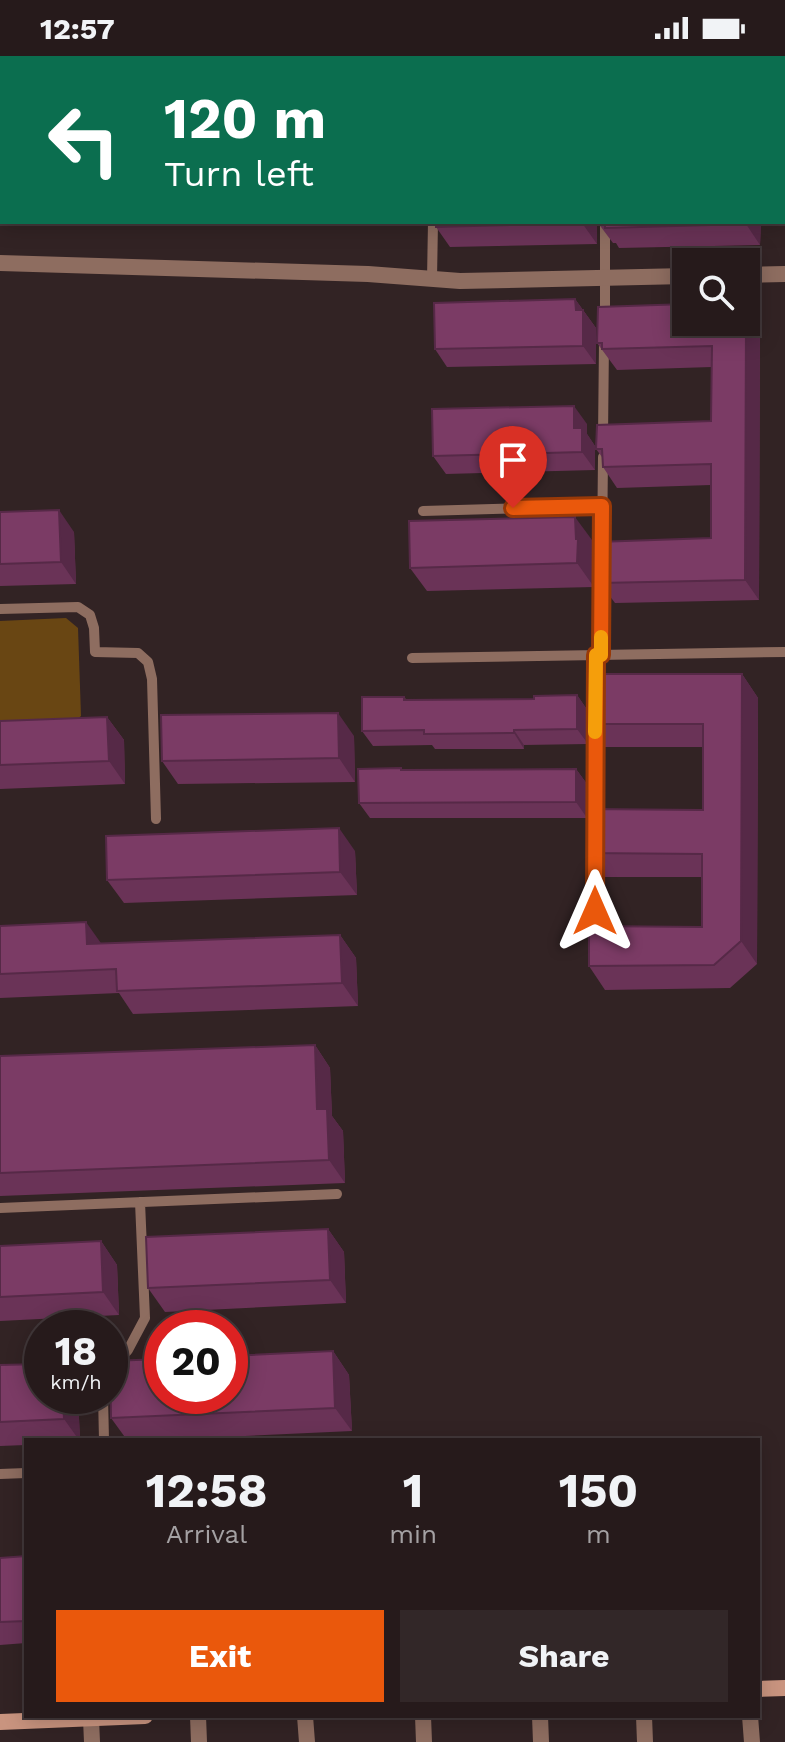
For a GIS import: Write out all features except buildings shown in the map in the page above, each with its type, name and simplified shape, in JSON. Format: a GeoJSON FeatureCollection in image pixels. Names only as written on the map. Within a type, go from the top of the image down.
{"type":"FeatureCollection","features":[{"type":"Feature","properties":{"kind":"main road"},"geometry":{"type":"LineString","coordinates":[[760,1689],[785,1688]]}},
{"type":"Feature","properties":{"kind":"main road"},"geometry":{"type":"LineString","coordinates":[[0,1722],[102,1718]]}},
{"type":"Feature","properties":{"kind":"street"},"geometry":{"type":"LineString","coordinates":[[0,263],[368,274],[460,281],[672,276]]}},
{"type":"Feature","properties":{"kind":"street"},"geometry":{"type":"LineString","coordinates":[[760,275],[785,274]]}},
{"type":"Feature","properties":{"kind":"street"},"geometry":{"type":"LineString","coordinates":[[198,1718],[199,1742]]}},
{"type":"Feature","properties":{"kind":"street"},"geometry":{"type":"LineString","coordinates":[[305,1718],[307,1742]]}},
{"type":"Feature","properties":{"kind":"street"},"geometry":{"type":"LineString","coordinates":[[423,1718],[424,1742]]}},
{"type":"Feature","properties":{"kind":"street"},"geometry":{"type":"LineString","coordinates":[[540,1718],[541,1742]]}},
{"type":"Feature","properties":{"kind":"street"},"geometry":{"type":"LineString","coordinates":[[644,1718],[645,1742]]}},
{"type":"Feature","properties":{"kind":"street"},"geometry":{"type":"LineString","coordinates":[[750,1718],[752,1742]]}},
{"type":"Feature","properties":{"kind":"street"},"geometry":{"type":"LineString","coordinates":[[91,1719],[92,1742]]}},
{"type":"Feature","properties":{"kind":"lane"},"geometry":{"type":"LineString","coordinates":[[432,279],[433,224]]}},
{"type":"Feature","properties":{"kind":"lane"},"geometry":{"type":"LineString","coordinates":[[595,831],[605,224]]}},
{"type":"Feature","properties":{"kind":"lane"},"geometry":{"type":"LineString","coordinates":[[423,511],[602,506]]}},
{"type":"Feature","properties":{"kind":"lane"},"geometry":{"type":"LineString","coordinates":[[0,609],[78,607],[90,615],[95,652],[138,653],[148,662],[152,679],[156,819]]}},
{"type":"Feature","properties":{"kind":"lane"},"geometry":{"type":"LineString","coordinates":[[412,658],[785,652]]}},
{"type":"Feature","properties":{"kind":"lane"},"geometry":{"type":"LineString","coordinates":[[595,847],[595,911]]}},
{"type":"Feature","properties":{"kind":"lane"},"geometry":{"type":"LineString","coordinates":[[0,1208],[337,1194]]}},
{"type":"Feature","properties":{"kind":"lane"},"geometry":{"type":"LineString","coordinates":[[128,1350],[145,1318],[140,1202]]}},
{"type":"Feature","properties":{"kind":"lane"},"geometry":{"type":"LineString","coordinates":[[103,1414],[104,1438]]}},
{"type":"Feature","properties":{"kind":"lane"},"geometry":{"type":"LineString","coordinates":[[0,1474],[24,1473]]}},
{"type":"Feature","properties":{"kind":"shaded area"},"geometry":{"type":"Polygon","coordinates":[[[66,618],[78,628],[81,716],[74,722],[0,729],[0,621],[66,618]]]}},
{"type":"Feature","properties":{"kind":"slow traffic"},"geometry":{"type":"LineString","coordinates":[[595,732],[596,655],[601,655],[601,637]]}},
{"type":"Feature","properties":{"kind":"route"},"geometry":{"type":"LineString","coordinates":[[513,508],[602,506],[601,655],[596,655],[595,911]]}}]}
